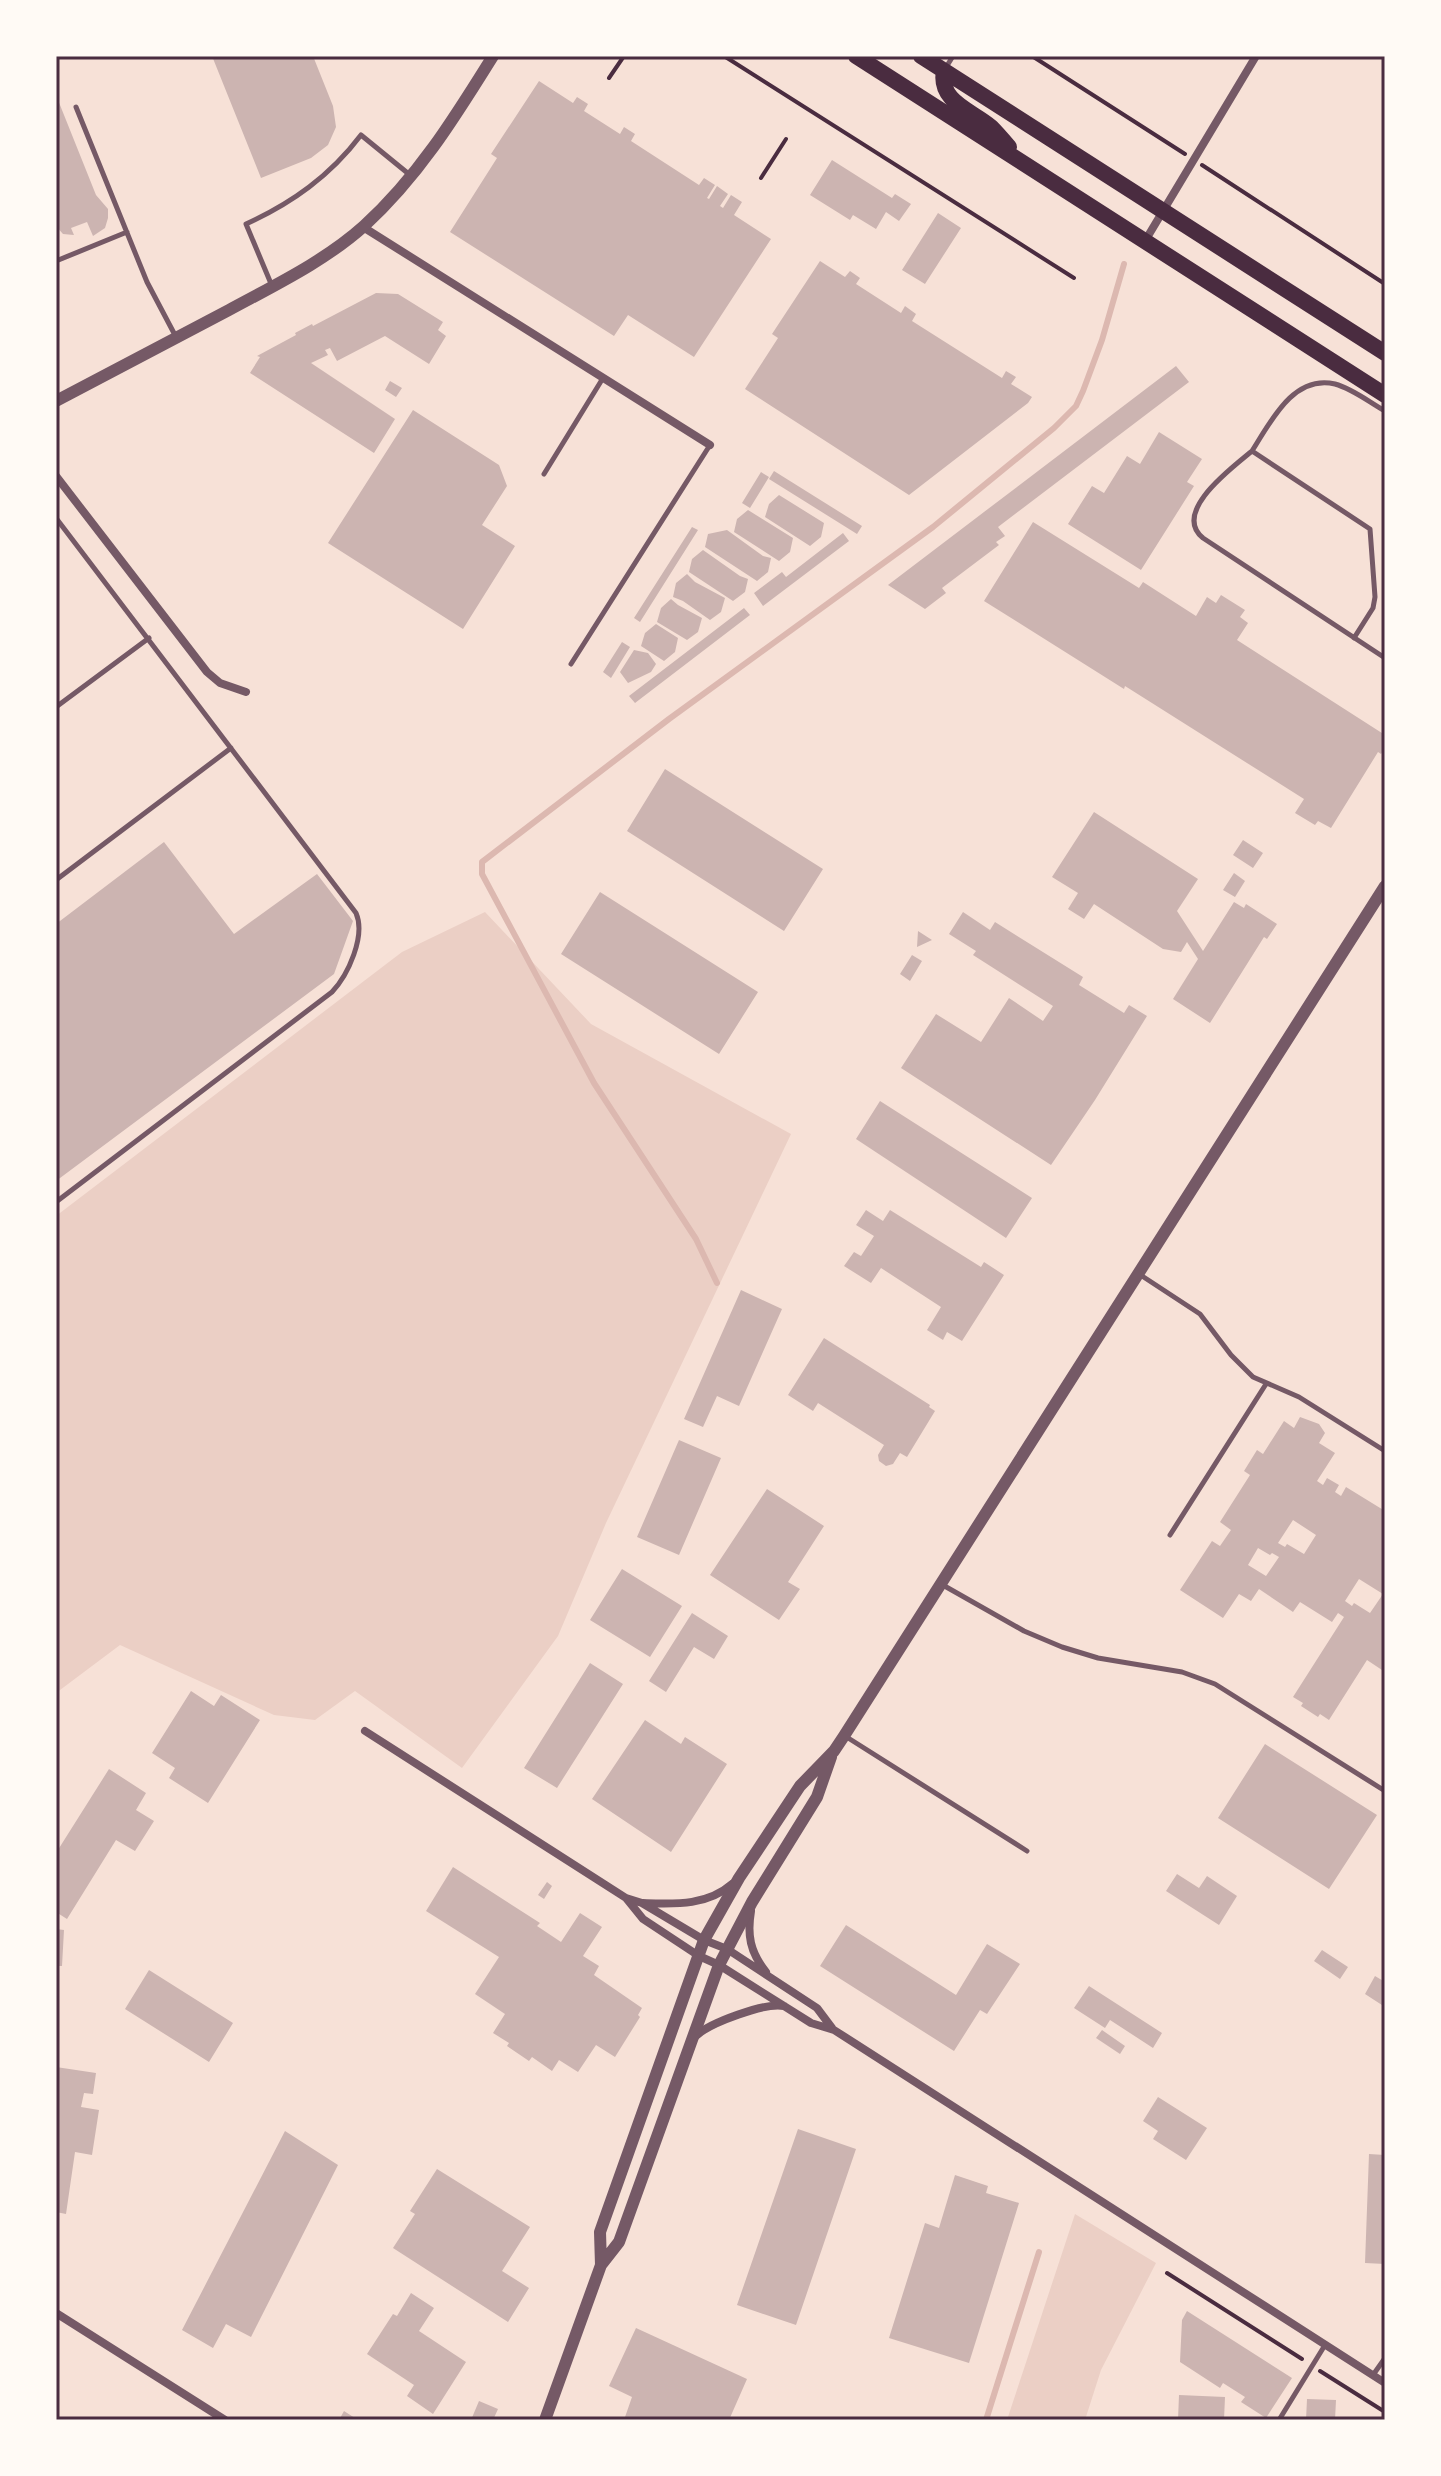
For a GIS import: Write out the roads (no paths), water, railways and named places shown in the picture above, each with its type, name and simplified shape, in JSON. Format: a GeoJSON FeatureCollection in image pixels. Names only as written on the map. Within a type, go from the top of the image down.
{"type":"FeatureCollection","features":[{"type":"Feature","properties":{"kind":"highway"},"geometry":{"type":"LineString","coordinates":[[856,56],[1385,395]]}},
{"type":"Feature","properties":{"kind":"highway"},"geometry":{"type":"LineString","coordinates":[[921,56],[948,63],[1163,210],[1385,353]]}},
{"type":"Feature","properties":{"kind":"highway"},"geometry":{"type":"LineString","coordinates":[[948,63],[944,84],[954,100],[991,126],[1023,163]]}},
{"type":"Feature","properties":{"kind":"street"},"geometry":{"type":"LineString","coordinates":[[56,401],[272,287],[322,258],[363,227],[412,176],[441,139],[493,56]]}},
{"type":"Feature","properties":{"kind":"street"},"geometry":{"type":"LineString","coordinates":[[1145,241],[1256,56]]}},
{"type":"Feature","properties":{"kind":"street"},"geometry":{"type":"LineString","coordinates":[[363,227],[710,445]]}},
{"type":"Feature","properties":{"kind":"street"},"geometry":{"type":"LineString","coordinates":[[56,476],[207,672],[220,683],[246,692]]}},
{"type":"Feature","properties":{"kind":"street"},"geometry":{"type":"LineString","coordinates":[[601,2265],[600,2232],[704,1940],[739,1878],[800,1786],[834,1751],[844,1736],[1385,886]]}},
{"type":"Feature","properties":{"kind":"street"},"geometry":{"type":"LineString","coordinates":[[365,1731],[626,1898],[642,1903],[704,1940],[727,1949],[817,2008],[834,2030]]}},
{"type":"Feature","properties":{"kind":"street"},"geometry":{"type":"LineString","coordinates":[[545,2420],[601,2265],[619,2242],[719,1965],[752,1902],[817,1797],[834,1751]]}},
{"type":"Feature","properties":{"kind":"street"},"geometry":{"type":"LineString","coordinates":[[642,1903],[685,1904],[699,1901],[724,1891],[739,1878]]}},
{"type":"Feature","properties":{"kind":"street"},"geometry":{"type":"LineString","coordinates":[[626,1898],[643,1919],[699,1956],[719,1965],[811,2023],[834,2030],[1385,2383]]}},
{"type":"Feature","properties":{"kind":"street"},"geometry":{"type":"LineString","coordinates":[[752,1902],[748,1928],[751,1946],[755,1959],[771,1979]]}},
{"type":"Feature","properties":{"kind":"street"},"geometry":{"type":"LineString","coordinates":[[692,2041],[706,2028],[768,2006],[788,2008]]}},
{"type":"Feature","properties":{"kind":"street"},"geometry":{"type":"LineString","coordinates":[[56,2313],[225,2420]]}},
{"type":"Feature","properties":{"kind":"lane"},"geometry":{"type":"LineString","coordinates":[[76,107],[147,282],[176,338]]}},
{"type":"Feature","properties":{"kind":"lane"},"geometry":{"type":"LineString","coordinates":[[272,287],[246,224],[310,188],[329,172],[361,135],[412,176]]}},
{"type":"Feature","properties":{"kind":"lane"},"geometry":{"type":"LineString","coordinates":[[56,261],[127,232]]}},
{"type":"Feature","properties":{"kind":"lane"},"geometry":{"type":"LineString","coordinates":[[544,474],[603,378]]}},
{"type":"Feature","properties":{"kind":"lane"},"geometry":{"type":"LineString","coordinates":[[1385,411],[1346,388],[1327,383],[1317,384],[1288,399],[1252,451],[1212,485],[1194,515],[1195,531],[1385,658]]}},
{"type":"Feature","properties":{"kind":"lane"},"geometry":{"type":"LineString","coordinates":[[571,664],[710,445]]}},
{"type":"Feature","properties":{"kind":"lane"},"geometry":{"type":"LineString","coordinates":[[1252,451],[1370,529],[1375,597],[1373,608],[1354,638]]}},
{"type":"Feature","properties":{"kind":"lane"},"geometry":{"type":"LineString","coordinates":[[56,518],[360,922],[359,936],[345,973],[332,992],[56,1202]]}},
{"type":"Feature","properties":{"kind":"lane"},"geometry":{"type":"LineString","coordinates":[[56,707],[149,638]]}},
{"type":"Feature","properties":{"kind":"lane"},"geometry":{"type":"LineString","coordinates":[[56,880],[231,748]]}},
{"type":"Feature","properties":{"kind":"lane"},"geometry":{"type":"LineString","coordinates":[[1139,1274],[1200,1314],[1241,1367],[1266,1384],[1299,1397],[1385,1451]]}},
{"type":"Feature","properties":{"kind":"lane"},"geometry":{"type":"LineString","coordinates":[[1170,1535],[1266,1384]]}},
{"type":"Feature","properties":{"kind":"lane"},"geometry":{"type":"LineString","coordinates":[[941,1584],[1024,1631],[1062,1647],[1098,1658],[1182,1672],[1215,1684],[1382,1789],[1385,1778]]}},
{"type":"Feature","properties":{"kind":"lane"},"geometry":{"type":"LineString","coordinates":[[844,1736],[1027,1851]]}},
{"type":"Feature","properties":{"kind":"lane"},"geometry":{"type":"LineString","coordinates":[[1279,2420],[1325,2345]]}},
{"type":"Feature","properties":{"kind":"lane"},"geometry":{"type":"LineString","coordinates":[[1373,2375],[1385,2358]]}},
{"type":"Feature","properties":{"kind":"waterway"},"geometry":{"type":"LineString","coordinates":[[717,1283],[696,1239],[594,1083],[482,874],[482,862],[669,719],[933,527],[1054,428],[1076,406],[1083,391],[1102,340],[1124,264]]}},
{"type":"Feature","properties":{"kind":"waterway"},"geometry":{"type":"LineString","coordinates":[[986,2420],[1039,2252]]}}]}
